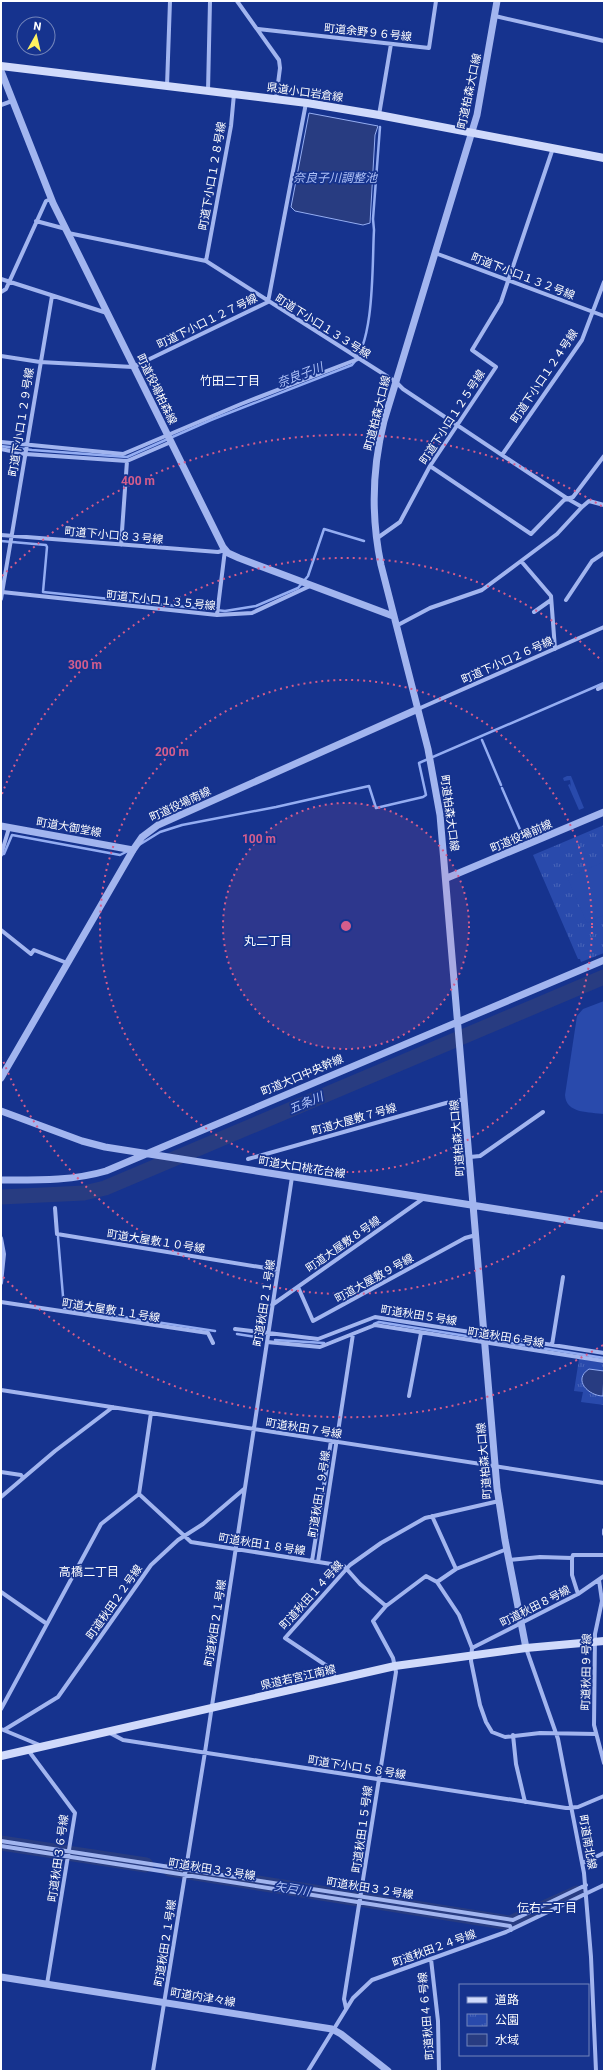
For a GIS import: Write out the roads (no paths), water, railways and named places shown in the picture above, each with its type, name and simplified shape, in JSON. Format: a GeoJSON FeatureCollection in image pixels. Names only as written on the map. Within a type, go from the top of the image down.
{"type":"FeatureCollection","features":[{"type":"Feature","properties":{"kind":"main road","name":"県道小口岩倉線"},"geometry":{"type":"LineString","coordinates":[[1,66],[276,99],[379,114],[604,158]]}},
{"type":"Feature","properties":{"kind":"main road","name":"県道若宮江南線"},"geometry":{"type":"LineString","coordinates":[[1,1756],[395,1666],[471,1651],[604,1641]]}},
{"type":"Feature","properties":{"kind":"street"},"geometry":{"type":"LineString","coordinates":[[167,86],[170,1]]}},
{"type":"Feature","properties":{"kind":"street"},"geometry":{"type":"LineString","coordinates":[[208,91],[210,1]]}},
{"type":"Feature","properties":{"kind":"street"},"geometry":{"type":"LineString","coordinates":[[237,1],[279,60],[280,68],[276,99]]}},
{"type":"Feature","properties":{"kind":"street","name":"町道余野９６号線"},"geometry":{"type":"LineString","coordinates":[[258,30],[429,48],[436,1]]}},
{"type":"Feature","properties":{"kind":"street","name":"町道柏森大口線"},"geometry":{"type":"LineString","coordinates":[[497,1],[478,115],[382,428],[376,463],[374,503],[376,539],[393,616],[436,782],[447,878],[495,1466],[507,1549],[520,1624],[526,1648]]}},
{"type":"Feature","properties":{"kind":"street"},"geometry":{"type":"LineString","coordinates":[[495,16],[604,41]]}},
{"type":"Feature","properties":{"kind":"street"},"geometry":{"type":"LineString","coordinates":[[379,114],[391,44]]}},
{"type":"Feature","properties":{"kind":"street","name":"町道役場柏森線"},"geometry":{"type":"LineString","coordinates":[[1,71],[51,199],[66,231],[226,550]]}},
{"type":"Feature","properties":{"kind":"street","name":"町道下小口１２８号線"},"geometry":{"type":"LineString","coordinates":[[206,261],[231,126],[234,94]]}},
{"type":"Feature","properties":{"kind":"street"},"geometry":{"type":"LineString","coordinates":[[1,105],[12,101]]}},
{"type":"Feature","properties":{"kind":"street","name":"町道下小口１２７号線"},"geometry":{"type":"LineString","coordinates":[[1,356],[40,362],[133,367],[268,302],[306,103]]}},
{"type":"Feature","properties":{"kind":"street","name":"町道下小口１２５号線"},"geometry":{"type":"LineString","coordinates":[[376,539],[400,522],[430,466],[496,367],[472,350],[501,302],[553,148]]}},
{"type":"Feature","properties":{"kind":"street"},"geometry":{"type":"LineString","coordinates":[[1,292],[6,289],[9,283],[46,201],[51,199]]}},
{"type":"Feature","properties":{"kind":"street","name":"町道下小口１３３号線"},"geometry":{"type":"LineString","coordinates":[[36,221],[66,231],[206,261],[268,302],[396,382],[457,425],[582,507]]}},
{"type":"Feature","properties":{"kind":"street","name":"町道下小口１３２号線"},"geometry":{"type":"LineString","coordinates":[[435,253],[604,316]]}},
{"type":"Feature","properties":{"kind":"street"},"geometry":{"type":"LineString","coordinates":[[1,279],[9,283],[107,313]]}},
{"type":"Feature","properties":{"kind":"street","name":"町道下小口１２４号線"},"geometry":{"type":"LineString","coordinates":[[502,455],[582,340],[604,282]]}},
{"type":"Feature","properties":{"kind":"street","name":"町道下小口１２９号線"},"geometry":{"type":"LineString","coordinates":[[1,599],[52,296]]}},
{"type":"Feature","properties":{"kind":"street"},"geometry":{"type":"LineString","coordinates":[[1,450],[25,454],[127,461],[241,404],[358,358]]}},
{"type":"Feature","properties":{"kind":"street"},"geometry":{"type":"LineString","coordinates":[[1,442],[26,446],[123,454],[169,439]]}},
{"type":"Feature","properties":{"kind":"street"},"geometry":{"type":"LineString","coordinates":[[430,466],[531,534],[564,500],[573,497],[604,456]]}},
{"type":"Feature","properties":{"kind":"street"},"geometry":{"type":"LineString","coordinates":[[121,545],[127,461]]}},
{"type":"Feature","properties":{"kind":"street"},"geometry":{"type":"LineString","coordinates":[[396,626],[430,608],[482,590],[556,534],[589,501],[602,503],[604,505]]}},
{"type":"Feature","properties":{"kind":"street","name":"町道下小口８３号線"},"geometry":{"type":"LineString","coordinates":[[1,535],[218,552],[226,550]]}},
{"type":"Feature","properties":{"kind":"street"},"geometry":{"type":"LineString","coordinates":[[217,616],[226,550],[240,558],[393,616]]}},
{"type":"Feature","properties":{"kind":"street"},"geometry":{"type":"LineString","coordinates":[[566,600],[592,562],[604,553]]}},
{"type":"Feature","properties":{"kind":"street"},"geometry":{"type":"LineString","coordinates":[[521,561],[551,596],[555,649]]}},
{"type":"Feature","properties":{"kind":"street","name":"町道下小口１３５号線"},"geometry":{"type":"LineString","coordinates":[[2,592],[217,616],[252,613],[311,585]]}},
{"type":"Feature","properties":{"kind":"street"},"geometry":{"type":"LineString","coordinates":[[534,612],[551,600]]}},
{"type":"Feature","properties":{"kind":"street","name":"町道下小口２６号線"},"geometry":{"type":"LineString","coordinates":[[418,709],[604,627]]}},
{"type":"Feature","properties":{"kind":"street"},"geometry":{"type":"LineString","coordinates":[[598,689],[604,686]]}},
{"type":"Feature","properties":{"kind":"street","name":"町道役場南線"},"geometry":{"type":"LineString","coordinates":[[1,1078],[132,850],[142,837],[158,825],[418,709]]}},
{"type":"Feature","properties":{"kind":"street","name":"町道役場前線"},"geometry":{"type":"LineString","coordinates":[[447,878],[604,812]]}},
{"type":"Feature","properties":{"kind":"street","name":"町道大御堂線"},"geometry":{"type":"LineString","coordinates":[[1,826],[132,850]]}},
{"type":"Feature","properties":{"kind":"street"},"geometry":{"type":"LineString","coordinates":[[1,855],[9,828]]}},
{"type":"Feature","properties":{"kind":"street"},"geometry":{"type":"LineString","coordinates":[[1,840],[6,838]]}},
{"type":"Feature","properties":{"kind":"street"},"geometry":{"type":"LineString","coordinates":[[1,930],[31,954],[34,950],[67,963]]}},
{"type":"Feature","properties":{"kind":"street","name":"町道大口中央幹線"},"geometry":{"type":"LineString","coordinates":[[1,1180],[41,1180],[87,1177],[106,1171],[459,1020],[604,960]]}},
{"type":"Feature","properties":{"kind":"street","name":"町道大屋敷７号線"},"geometry":{"type":"LineString","coordinates":[[248,1159],[446,1103],[465,1099]]}},
{"type":"Feature","properties":{"kind":"street","name":"町道大口桃花台線"},"geometry":{"type":"LineString","coordinates":[[1,1111],[93,1144],[197,1162],[604,1226]]}},
{"type":"Feature","properties":{"kind":"street"},"geometry":{"type":"LineString","coordinates":[[470,1157],[480,1156],[543,1112]]}},
{"type":"Feature","properties":{"kind":"street","name":"町道秋田２１号線"},"geometry":{"type":"LineString","coordinates":[[153,2071],[205,1752],[292,1177]]}},
{"type":"Feature","properties":{"kind":"street","name":"町道大屋敷８号線"},"geometry":{"type":"LineString","coordinates":[[272,1305],[424,1198]]}},
{"type":"Feature","properties":{"kind":"street","name":"町道大屋敷１０号線"},"geometry":{"type":"LineString","coordinates":[[55,1208],[58,1234],[278,1270]]}},
{"type":"Feature","properties":{"kind":"street","name":"町道大屋敷９号線"},"geometry":{"type":"LineString","coordinates":[[298,1287],[313,1321],[464,1238],[476,1235]]}},
{"type":"Feature","properties":{"kind":"street"},"geometry":{"type":"LineString","coordinates":[[1,1238],[4,1254],[1,1283]]}},
{"type":"Feature","properties":{"kind":"street"},"geometry":{"type":"LineString","coordinates":[[552,1345],[563,1277]]}},
{"type":"Feature","properties":{"kind":"street","name":"町道大屋敷１１号線"},"geometry":{"type":"LineString","coordinates":[[1,1302],[208,1334],[213,1343]]}},
{"type":"Feature","properties":{"kind":"street","name":"町道秋田５号線"},"geometry":{"type":"LineString","coordinates":[[235,1329],[318,1340],[375,1317],[604,1353]]}},
{"type":"Feature","properties":{"kind":"street","name":"町道秋田６号線"},"geometry":{"type":"LineString","coordinates":[[267,1342],[320,1348],[375,1325],[604,1361]]}},
{"type":"Feature","properties":{"kind":"street"},"geometry":{"type":"LineString","coordinates":[[409,1396],[421,1332]]}},
{"type":"Feature","properties":{"kind":"street","name":"町道秋田１９号線"},"geometry":{"type":"LineString","coordinates":[[318,1562],[353,1334]]}},
{"type":"Feature","properties":{"kind":"street","name":"町道秋田７号線"},"geometry":{"type":"LineString","coordinates":[[1,1390],[604,1483]]}},
{"type":"Feature","properties":{"kind":"street"},"geometry":{"type":"LineString","coordinates":[[1,1497],[55,1451],[113,1408]]}},
{"type":"Feature","properties":{"kind":"street"},"geometry":{"type":"LineString","coordinates":[[1,1709],[101,1524],[139,1494],[151,1413]]}},
{"type":"Feature","properties":{"kind":"street"},"geometry":{"type":"LineString","coordinates":[[312,1561],[331,1441]]}},
{"type":"Feature","properties":{"kind":"street"},"geometry":{"type":"LineString","coordinates":[[1,1472],[21,1475],[23,1478]]}},
{"type":"Feature","properties":{"kind":"street","name":"町道秋田２２号線"},"geometry":{"type":"LineString","coordinates":[[3,1730],[58,1697],[151,1565],[178,1540],[244,1489]]}},
{"type":"Feature","properties":{"kind":"street","name":"町道秋田１８号線"},"geometry":{"type":"LineString","coordinates":[[139,1494],[191,1542],[347,1568]]}},
{"type":"Feature","properties":{"kind":"street","name":"町道秋田１４号線"},"geometry":{"type":"LineString","coordinates":[[336,1680],[333,1670],[285,1638],[347,1568],[380,1544],[419,1521],[432,1516],[499,1501]]}},
{"type":"Feature","properties":{"kind":"street"},"geometry":{"type":"LineString","coordinates":[[432,1516],[456,1569]]}},
{"type":"Feature","properties":{"kind":"street"},"geometry":{"type":"LineString","coordinates":[[437,1582],[456,1569],[507,1549]]}},
{"type":"Feature","properties":{"kind":"street"},"geometry":{"type":"LineString","coordinates":[[578,1594],[572,1575],[572,1555],[604,1555]]}},
{"type":"Feature","properties":{"kind":"street"},"geometry":{"type":"LineString","coordinates":[[509,1560],[540,1557],[572,1558]]}},
{"type":"Feature","properties":{"kind":"street"},"geometry":{"type":"LineString","coordinates":[[347,1568],[360,1584],[386,1606]]}},
{"type":"Feature","properties":{"kind":"street"},"geometry":{"type":"LineString","coordinates":[[395,1666],[380,1631],[373,1621],[386,1606],[426,1576],[437,1582],[459,1616],[471,1651],[480,1705],[486,1722],[492,1732],[502,1736],[556,1733],[596,1734]]}},
{"type":"Feature","properties":{"kind":"street","name":"町道秋田８号線"},"geometry":{"type":"LineString","coordinates":[[471,1651],[578,1594],[604,1576]]}},
{"type":"Feature","properties":{"kind":"street","name":"町道秋田９号線"},"geometry":{"type":"LineString","coordinates":[[599,1580],[602,1601],[595,1642],[594,1725],[604,1763]]}},
{"type":"Feature","properties":{"kind":"street"},"geometry":{"type":"LineString","coordinates":[[1,1592],[47,1624]]}},
{"type":"Feature","properties":{"kind":"street","name":"町道南北線"},"geometry":{"type":"LineString","coordinates":[[526,1648],[556,1733],[583,1863],[587,1893],[596,2071]]}},
{"type":"Feature","properties":{"kind":"street","name":"町道秋田１５号線"},"geometry":{"type":"LineString","coordinates":[[346,2008],[344,1999],[379,1780],[395,1666]]}},
{"type":"Feature","properties":{"kind":"street"},"geometry":{"type":"LineString","coordinates":[[3,1730],[42,1746]]}},
{"type":"Feature","properties":{"kind":"street","name":"町道下小口５８号線"},"geometry":{"type":"LineString","coordinates":[[107,1732],[123,1740],[525,1802],[572,1808],[604,1796]]}},
{"type":"Feature","properties":{"kind":"street"},"geometry":{"type":"LineString","coordinates":[[513,1735],[516,1764],[525,1802]]}},
{"type":"Feature","properties":{"kind":"street","name":"町道秋田３６号線"},"geometry":{"type":"LineString","coordinates":[[28,1749],[75,1813],[47,1984]]}},
{"type":"Feature","properties":{"kind":"street","name":"町道秋田３２号線"},"geometry":{"type":"LineString","coordinates":[[1,1841],[68,1854],[186,1868],[513,1920],[586,1885]]}},
{"type":"Feature","properties":{"kind":"street","name":"町道秋田３３号線"},"geometry":{"type":"LineString","coordinates":[[1,1846],[68,1854],[510,1926],[512,1930]]}},
{"type":"Feature","properties":{"kind":"street"},"geometry":{"type":"LineString","coordinates":[[583,1863],[604,1853]]}},
{"type":"Feature","properties":{"kind":"street","name":"町道秋田２４号線"},"geometry":{"type":"LineString","coordinates":[[308,2071],[346,2008],[357,1993],[372,1980],[512,1930],[604,1885]]}},
{"type":"Feature","properties":{"kind":"street","name":"町道秋田４６号線"},"geometry":{"type":"LineString","coordinates":[[431,1959],[438,2021],[440,2071]]}},
{"type":"Feature","properties":{"kind":"street","name":"町道内津々線"},"geometry":{"type":"LineString","coordinates":[[1,1977],[332,2030],[341,2034],[388,2071]]}},
{"type":"Feature","properties":{"kind":"street"},"geometry":{"type":"LineString","coordinates":[[440,2071],[446,2071]]}},
{"type":"Feature","properties":{"kind":"water","name":"奈良子川調整池"},"geometry":{"type":"Polygon","coordinates":[[[309,113],[378,126],[375,135],[370,223],[363,225],[295,211],[291,207],[309,113]]]}},
{"type":"Feature","properties":{"kind":"water"},"geometry":{"type":"Polygon","coordinates":[[[589,1369],[604,1371],[603,1396],[593,1393],[584,1387],[582,1378],[584,1373],[589,1369]]]}},
{"type":"Feature","properties":{"kind":"waterway","name":"奈良子川"},"geometry":{"type":"LineString","coordinates":[[1,446],[32,450],[127,457],[211,420],[352,365],[359,354],[365,338],[369,320],[372,281],[373,219],[380,127]]}},
{"type":"Feature","properties":{"kind":"waterway"},"geometry":{"type":"LineString","coordinates":[[1,541],[46,545],[43,592],[225,611],[256,606],[298,588],[308,576],[324,529],[364,541]]}},
{"type":"Feature","properties":{"kind":"waterway"},"geometry":{"type":"LineString","coordinates":[[139,845],[160,832],[182,825],[276,807],[369,786],[376,808],[423,797],[426,795],[419,763],[604,683]]}},
{"type":"Feature","properties":{"kind":"waterway"},"geometry":{"type":"LineString","coordinates":[[482,740],[501,785]]}},
{"type":"Feature","properties":{"kind":"waterway"},"geometry":{"type":"LineString","coordinates":[[502,788],[522,834]]}},
{"type":"Feature","properties":{"kind":"waterway"},"geometry":{"type":"LineString","coordinates":[[1,854],[4,854],[12,835],[120,855],[128,851]]}},
{"type":"Feature","properties":{"kind":"waterway","name":"五条川"},"geometry":{"type":"LineString","coordinates":[[1,1197],[84,1193],[105,1188],[604,977]]}},
{"type":"Feature","properties":{"kind":"waterway"},"geometry":{"type":"LineString","coordinates":[[58,1237],[64,1308],[215,1331]]}},
{"type":"Feature","properties":{"kind":"waterway"},"geometry":{"type":"LineString","coordinates":[[374,1324],[379,1322],[604,1358]]}},
{"type":"Feature","properties":{"kind":"waterway"},"geometry":{"type":"LineString","coordinates":[[237,1334],[263,1338]]}},
{"type":"Feature","properties":{"kind":"waterway"},"geometry":{"type":"LineString","coordinates":[[275,1340],[324,1343]]}},
{"type":"Feature","properties":{"kind":"waterway","name":"矢戸川"},"geometry":{"type":"LineString","coordinates":[[1,1843],[146,1865]]}},
{"type":"Feature","properties":{"kind":"waterway","name":"矢戸川"},"geometry":{"type":"LineString","coordinates":[[170,1869],[510,1923],[577,1893]]}},
{"type":"Feature","properties":{"kind":"district","name":"竹田二丁目"},"geometry":{"type":"Point","coordinates":[230,381]}},
{"type":"Feature","properties":{"kind":"district","name":"丸二丁目"},"geometry":{"type":"Point","coordinates":[268,941]}},
{"type":"Feature","properties":{"kind":"district","name":"高橋二丁目"},"geometry":{"type":"Point","coordinates":[89,1572]}},
{"type":"Feature","properties":{"kind":"district","name":"伝右二丁目"},"geometry":{"type":"Point","coordinates":[547,1908]}}]}
